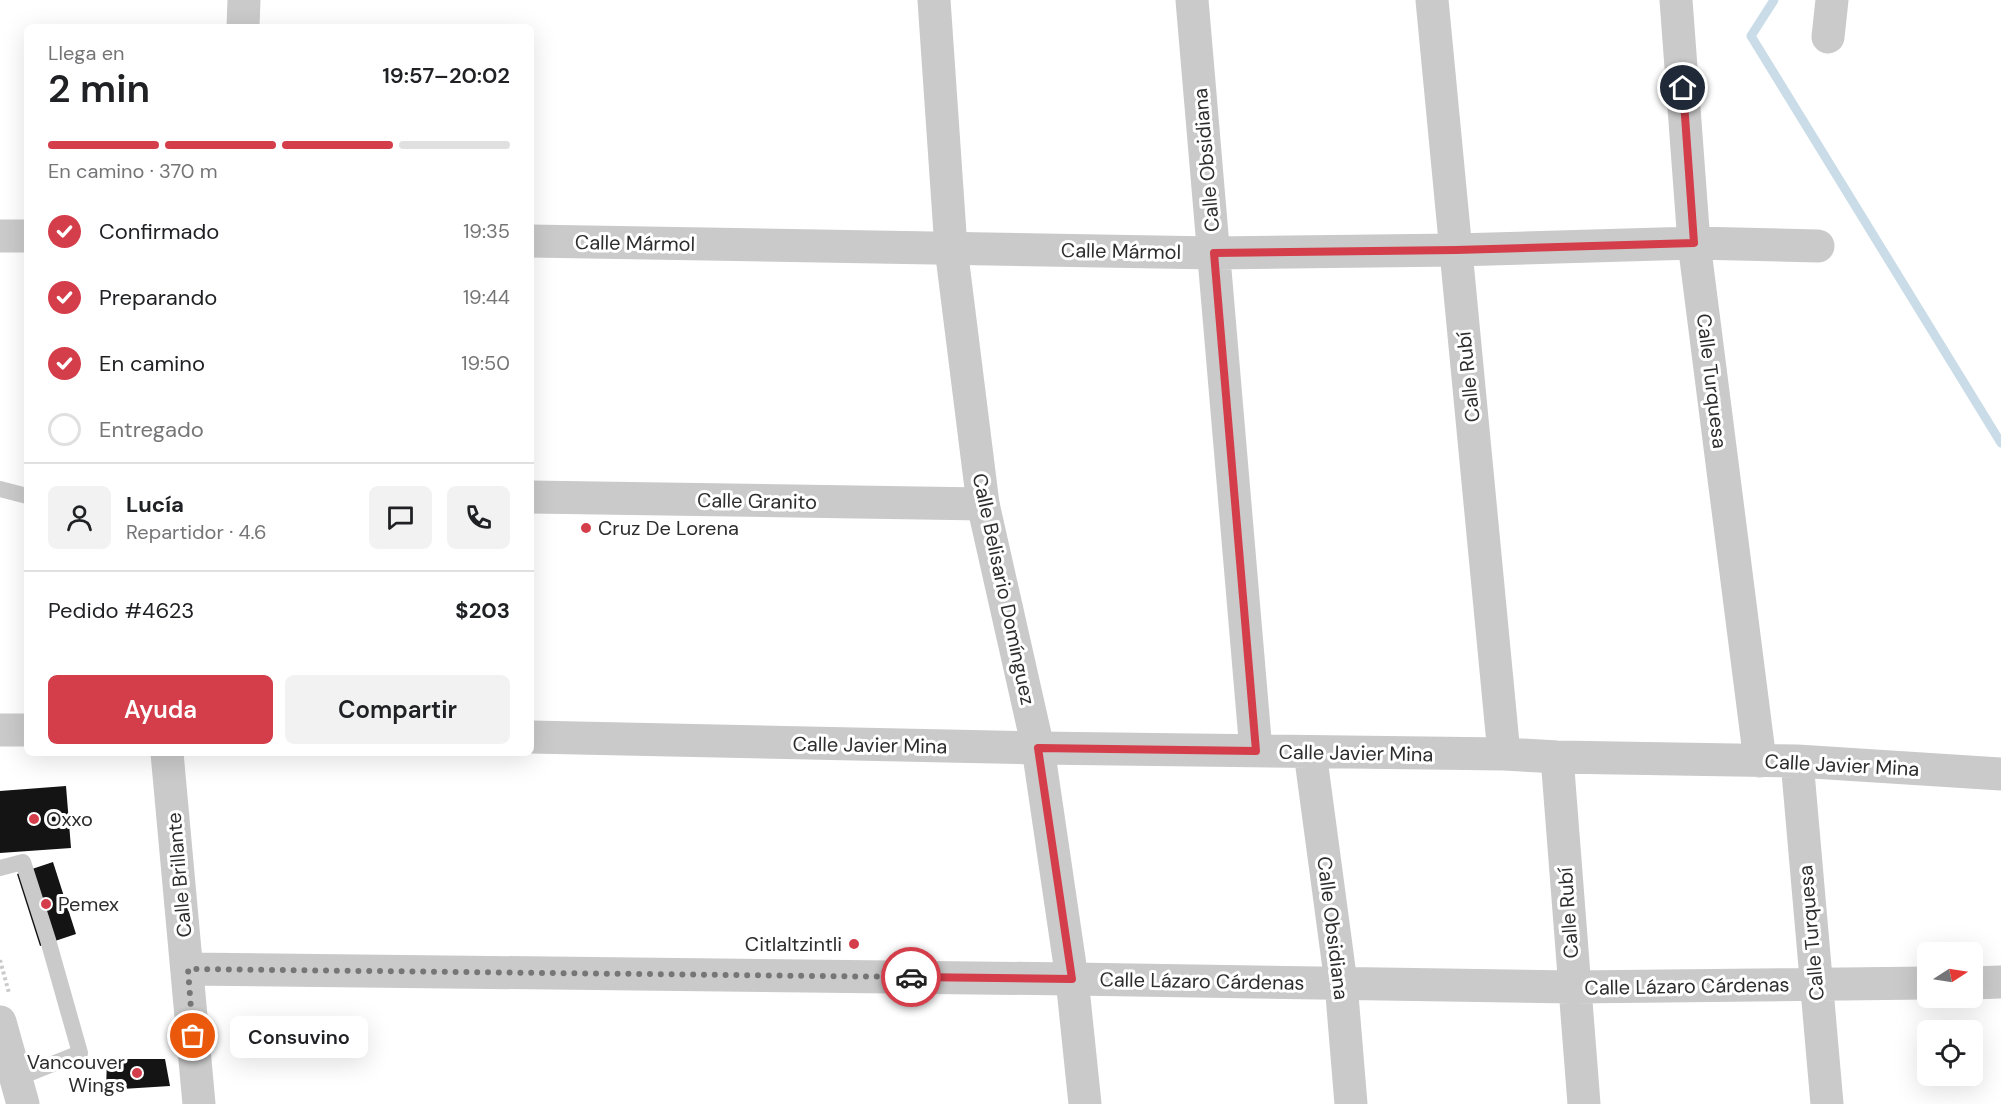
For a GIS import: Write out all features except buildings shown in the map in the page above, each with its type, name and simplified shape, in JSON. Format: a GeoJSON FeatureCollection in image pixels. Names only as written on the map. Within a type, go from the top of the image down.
{"type":"FeatureCollection","features":[{"type":"Feature","properties":{"kind":"street"},"geometry":{"type":"LineString","coordinates":[[243,0],[243,24]]}},
{"type":"Feature","properties":{"kind":"street","name":"Calle Belisario Domínguez"},"geometry":{"type":"LineString","coordinates":[[934,0],[951,248],[983,504],[1038,748],[1072,979],[1085,1104]]}},
{"type":"Feature","properties":{"kind":"street","name":"Calle Obsidiana"},"geometry":{"type":"LineString","coordinates":[[1192,0],[1256,751]]}},
{"type":"Feature","properties":{"kind":"street","name":"Calle Rubí"},"geometry":{"type":"LineString","coordinates":[[1432,0],[1504,754]]}},
{"type":"Feature","properties":{"kind":"street","name":"Calle Turquesa"},"geometry":{"type":"LineString","coordinates":[[1676,0],[1694,243],[1760,761]]}},
{"type":"Feature","properties":{"kind":"street"},"geometry":{"type":"LineString","coordinates":[[1828,37],[1832,0]]}},
{"type":"Feature","properties":{"kind":"street"},"geometry":{"type":"LineString","coordinates":[[0,236],[24,236]]}},
{"type":"Feature","properties":{"kind":"street","name":"Calle Mármol"},"geometry":{"type":"LineString","coordinates":[[534,241],[1214,253],[1456,250],[1694,243],[1818,246]]}},
{"type":"Feature","properties":{"kind":"street","name":"Calle Granito"},"geometry":{"type":"LineString","coordinates":[[534,497],[983,504]]}},
{"type":"Feature","properties":{"kind":"street"},"geometry":{"type":"LineString","coordinates":[[0,730],[24,730]]}},
{"type":"Feature","properties":{"kind":"street","name":"Calle Javier Mina"},"geometry":{"type":"LineString","coordinates":[[534,737],[1797,761],[2001,774]]}},
{"type":"Feature","properties":{"kind":"street","name":"Calle Obsidiana"},"geometry":{"type":"LineString","coordinates":[[1310,752],[1341,983],[1351,1104]]}},
{"type":"Feature","properties":{"kind":"street","name":"Calle Brillante"},"geometry":{"type":"LineString","coordinates":[[167,756],[199,1104]]}},
{"type":"Feature","properties":{"kind":"street","name":"Calle Rubí"},"geometry":{"type":"LineString","coordinates":[[1557,757],[1584,1104]]}},
{"type":"Feature","properties":{"kind":"street","name":"Calle Turquesa"},"geometry":{"type":"LineString","coordinates":[[1797,761],[1827,1104]]}},
{"type":"Feature","properties":{"kind":"street","name":"Calle Lázaro Cárdenas"},"geometry":{"type":"LineString","coordinates":[[188,969],[1574,987],[1917,983]]}},
{"type":"Feature","properties":{"kind":"street"},"geometry":{"type":"LineString","coordinates":[[1983,983],[2001,982]]}},
{"type":"Feature","properties":{"kind":"street"},"geometry":{"type":"LineString","coordinates":[[0,1022],[19,1091]]}},
{"type":"Feature","properties":{"kind":"lane"},"geometry":{"type":"LineString","coordinates":[[0,489],[24,495]]}},
{"type":"Feature","properties":{"kind":"lane"},"geometry":{"type":"LineString","coordinates":[[0,868],[23,862],[80,1053],[19,1091]]}},
{"type":"Feature","properties":{"kind":"waterway"},"geometry":{"type":"LineString","coordinates":[[1774,0],[1751,36],[2001,443]]}},
{"type":"Feature","properties":{"kind":"way so far"},"geometry":{"type":"LineString","coordinates":[[193,1036],[188,969],[911,977]]}},
{"type":"Feature","properties":{"kind":"place","name":"Cruz De Lorena"},"geometry":{"type":"Point","coordinates":[586,528]}},
{"type":"Feature","properties":{"kind":"place","name":"Oxxo"},"geometry":{"type":"Point","coordinates":[34,819]}},
{"type":"Feature","properties":{"kind":"place","name":"Pemex"},"geometry":{"type":"Point","coordinates":[46,904]}},
{"type":"Feature","properties":{"kind":"place","name":"Citlaltzintli"},"geometry":{"type":"Point","coordinates":[854,944]}},
{"type":"Feature","properties":{"kind":"place","name":"Consuvino"},"geometry":{"type":"Point","coordinates":[193,1036]}},
{"type":"Feature","properties":{"kind":"place","name":"Vancouver Wings"},"geometry":{"type":"Point","coordinates":[137,1073]}},
{"type":"Feature","properties":{"kind":"route"},"geometry":{"type":"LineString","coordinates":[[911,977],[1072,979],[1038,748],[1256,751],[1214,253],[1456,250],[1694,243],[1683,88]]}}]}
